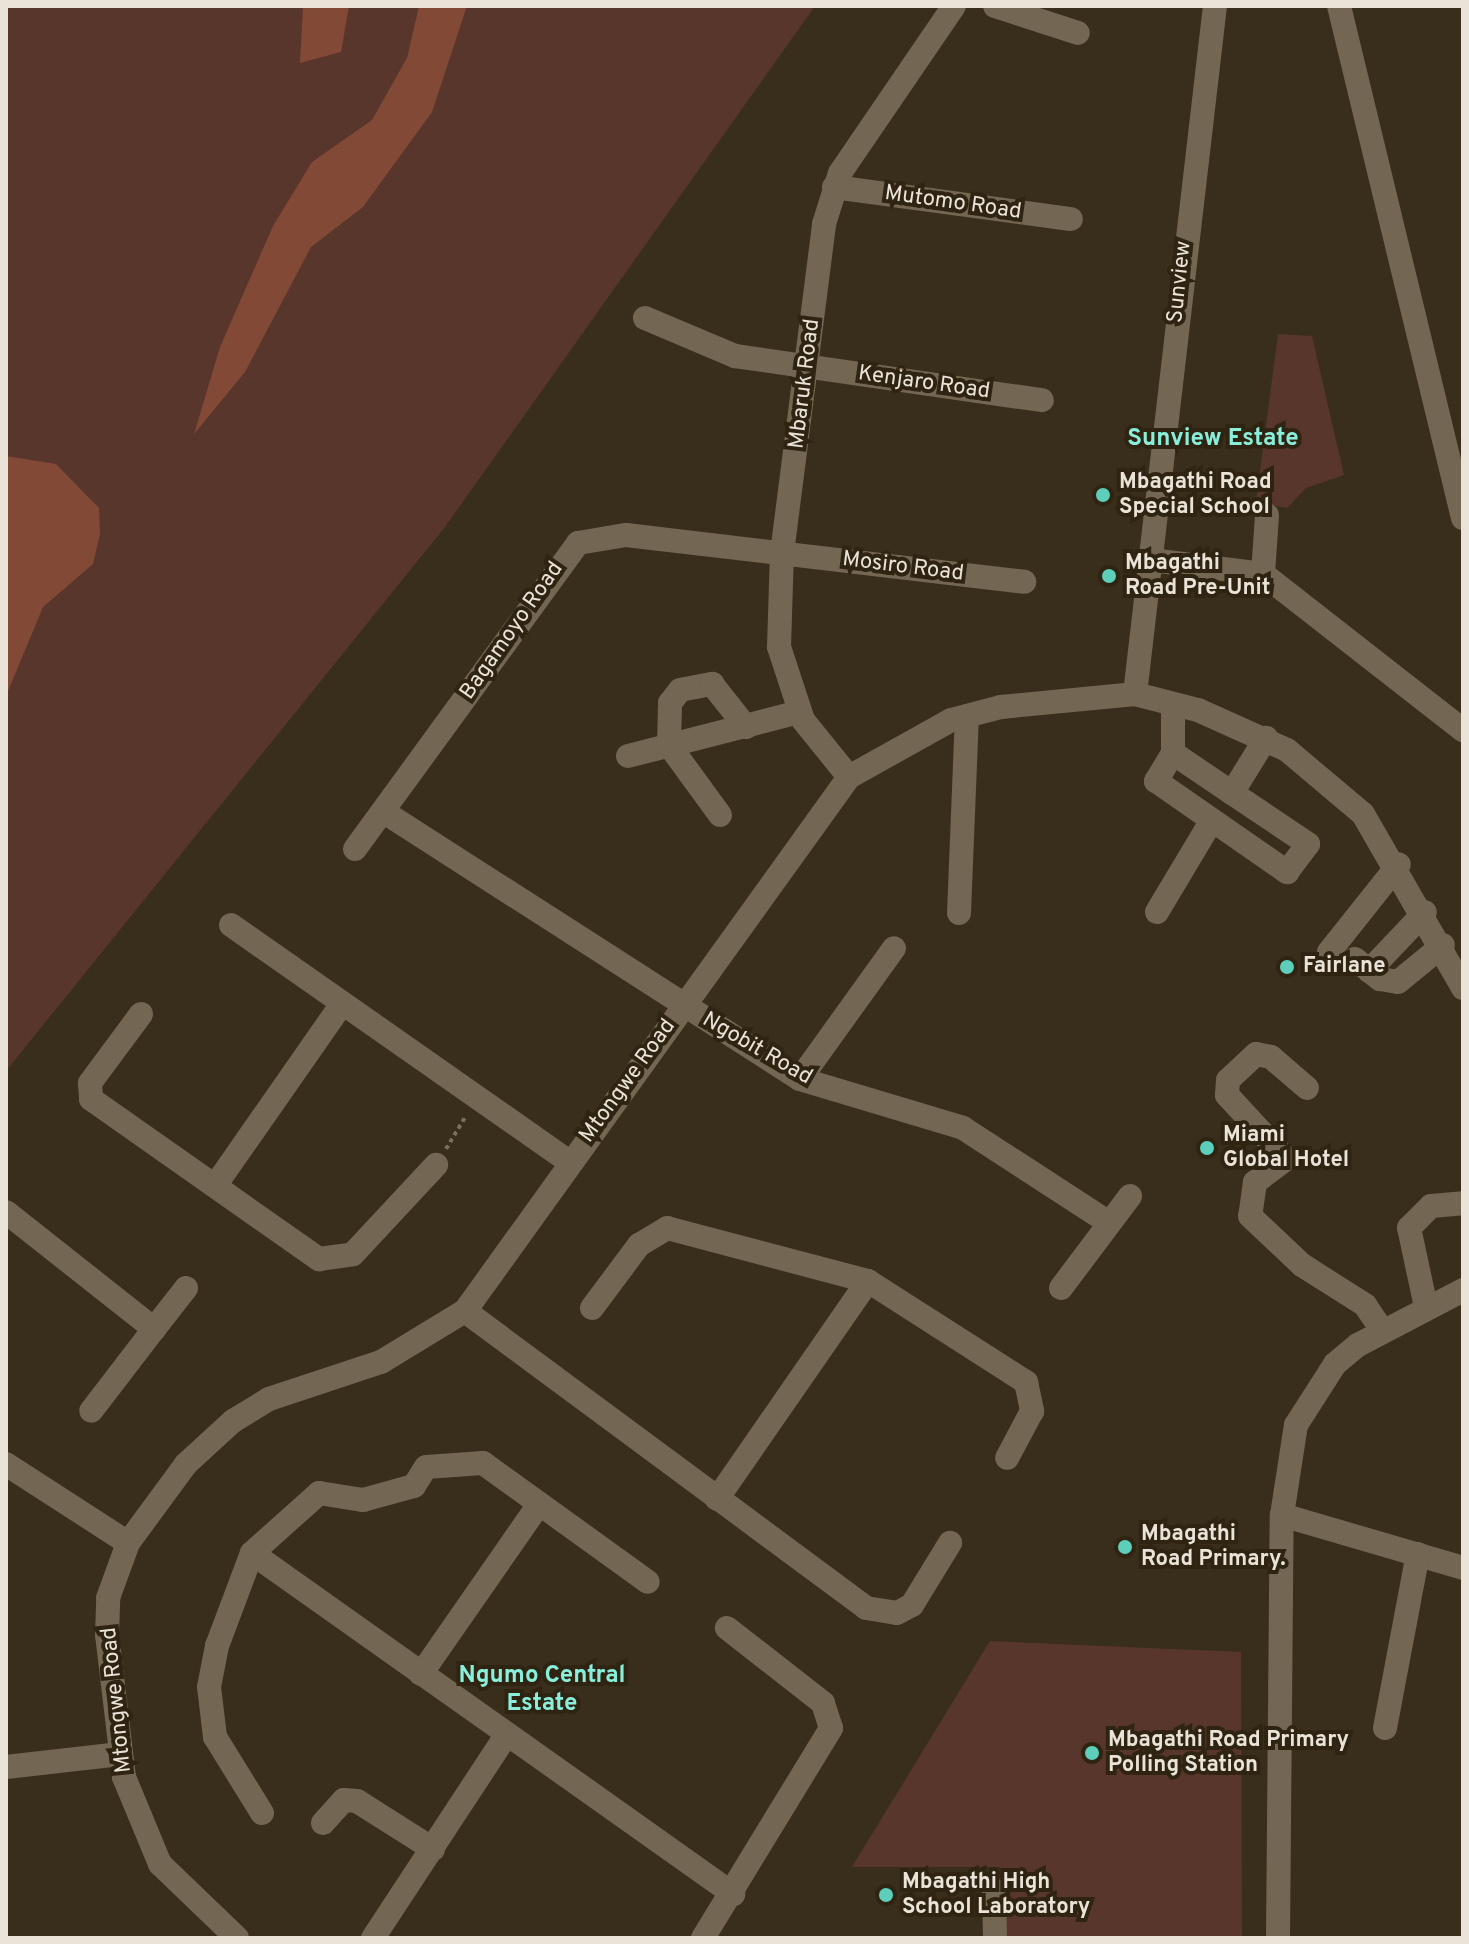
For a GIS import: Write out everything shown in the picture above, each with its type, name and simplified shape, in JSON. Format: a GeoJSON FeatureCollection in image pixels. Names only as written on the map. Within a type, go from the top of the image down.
{"type":"FeatureCollection","features":[{"type":"Feature","properties":{"kind":"street","name":"Mbaruk Road"},"geometry":{"type":"LineString","coordinates":[[849,777],[815,743],[799,712],[779,647],[782,553],[806,367],[834,187],[954,6]]}},
{"type":"Feature","properties":{"kind":"street"},"geometry":{"type":"LineString","coordinates":[[995,6],[1078,33]]}},
{"type":"Feature","properties":{"kind":"street","name":"Sunview"},"geometry":{"type":"LineString","coordinates":[[1135,694],[1215,6]]}},
{"type":"Feature","properties":{"kind":"street"},"geometry":{"type":"LineString","coordinates":[[1339,6],[1463,518]]}},
{"type":"Feature","properties":{"kind":"street","name":"Mutomo Road"},"geometry":{"type":"LineString","coordinates":[[834,187],[1071,219]]}},
{"type":"Feature","properties":{"kind":"street","name":"Kenjaro Road"},"geometry":{"type":"LineString","coordinates":[[645,318],[707,349],[806,367],[1042,400]]}},
{"type":"Feature","properties":{"kind":"street"},"geometry":{"type":"LineString","coordinates":[[1263,574],[1267,515]]}},
{"type":"Feature","properties":{"kind":"street","name":"Bagamoyo Road"},"geometry":{"type":"LineString","coordinates":[[355,849],[578,543],[626,535],[782,553]]}},
{"type":"Feature","properties":{"kind":"street","name":"Mosiro Road"},"geometry":{"type":"LineString","coordinates":[[782,553],[1024,582]]}},
{"type":"Feature","properties":{"kind":"street"},"geometry":{"type":"LineString","coordinates":[[1151,560],[1263,574],[1463,730]]}},
{"type":"Feature","properties":{"kind":"street"},"geometry":{"type":"LineString","coordinates":[[720,815],[669,745],[670,703],[695,684],[712,684],[746,727]]}},
{"type":"Feature","properties":{"kind":"street","name":"Mtongwe Road"},"geometry":{"type":"LineString","coordinates":[[237,1938],[160,1864],[120,1754],[107,1617],[128,1543],[186,1464],[233,1421],[269,1399],[381,1362],[465,1311],[849,777],[967,716],[1035,701],[1135,694],[1173,704],[1266,738],[1326,776],[1399,864],[1463,988]]}},
{"type":"Feature","properties":{"kind":"street"},"geometry":{"type":"LineString","coordinates":[[1173,704],[1173,753],[1156,781],[1287,872],[1308,844],[1173,753]]}},
{"type":"Feature","properties":{"kind":"street"},"geometry":{"type":"LineString","coordinates":[[628,756],[799,712]]}},
{"type":"Feature","properties":{"kind":"street"},"geometry":{"type":"LineString","coordinates":[[959,913],[967,716]]}},
{"type":"Feature","properties":{"kind":"street"},"geometry":{"type":"LineString","coordinates":[[1232,793],[1266,738]]}},
{"type":"Feature","properties":{"kind":"street","name":"Ngobit Road"},"geometry":{"type":"LineString","coordinates":[[384,812],[800,1079],[963,1128],[1108,1222]]}},
{"type":"Feature","properties":{"kind":"street"},"geometry":{"type":"LineString","coordinates":[[1157,912],[1212,820]]}},
{"type":"Feature","properties":{"kind":"street"},"geometry":{"type":"LineString","coordinates":[[1329,952],[1399,864]]}},
{"type":"Feature","properties":{"kind":"street"},"geometry":{"type":"LineString","coordinates":[[1425,912],[1362,965],[1398,982],[1443,945]]}},
{"type":"Feature","properties":{"kind":"street"},"geometry":{"type":"LineString","coordinates":[[231,925],[340,1007],[570,1162]]}},
{"type":"Feature","properties":{"kind":"street"},"geometry":{"type":"LineString","coordinates":[[800,1079],[894,948]]}},
{"type":"Feature","properties":{"kind":"street"},"geometry":{"type":"LineString","coordinates":[[217,1183],[340,1007]]}},
{"type":"Feature","properties":{"kind":"street"},"geometry":{"type":"LineString","coordinates":[[141,1014],[90,1083],[91,1099],[328,1261],[353,1254],[436,1165]]}},
{"type":"Feature","properties":{"kind":"street"},"geometry":{"type":"LineString","coordinates":[[1307,1088],[1271,1057],[1256,1054],[1228,1080],[1227,1095],[1286,1159],[1255,1182],[1250,1216],[1302,1265],[1365,1305],[1381,1329]]}},
{"type":"Feature","properties":{"kind":"street"},"geometry":{"type":"LineString","coordinates":[[1061,1288],[1130,1196]]}},
{"type":"Feature","properties":{"kind":"street"},"geometry":{"type":"LineString","coordinates":[[1426,1307],[1409,1228],[1431,1206],[1463,1203]]}},
{"type":"Feature","properties":{"kind":"street"},"geometry":{"type":"LineString","coordinates":[[6,1212],[154,1329]]}},
{"type":"Feature","properties":{"kind":"street"},"geometry":{"type":"LineString","coordinates":[[592,1308],[639,1245],[667,1228],[868,1281],[1026,1382],[1032,1411],[1007,1458]]}},
{"type":"Feature","properties":{"kind":"street"},"geometry":{"type":"LineString","coordinates":[[717,1499],[868,1281]]}},
{"type":"Feature","properties":{"kind":"street"},"geometry":{"type":"LineString","coordinates":[[91,1411],[186,1288]]}},
{"type":"Feature","properties":{"kind":"street"},"geometry":{"type":"LineString","coordinates":[[1278,1938],[1282,1515],[1296,1425],[1335,1364],[1381,1329],[1463,1290]]}},
{"type":"Feature","properties":{"kind":"street"},"geometry":{"type":"LineString","coordinates":[[465,1311],[717,1499],[882,1614],[912,1605],[950,1543]]}},
{"type":"Feature","properties":{"kind":"street"},"geometry":{"type":"LineString","coordinates":[[6,1464],[128,1543]]}},
{"type":"Feature","properties":{"kind":"street"},"geometry":{"type":"LineString","coordinates":[[262,1813],[224,1760],[209,1687],[225,1613],[252,1553],[319,1493],[363,1500],[414,1486],[426,1467],[498,1467],[539,1504],[648,1582]]}},
{"type":"Feature","properties":{"kind":"street"},"geometry":{"type":"LineString","coordinates":[[421,1674],[539,1504]]}},
{"type":"Feature","properties":{"kind":"street"},"geometry":{"type":"LineString","coordinates":[[1282,1515],[1463,1568]]}},
{"type":"Feature","properties":{"kind":"street"},"geometry":{"type":"LineString","coordinates":[[252,1553],[733,1894]]}},
{"type":"Feature","properties":{"kind":"street"},"geometry":{"type":"LineString","coordinates":[[1385,1728],[1418,1554]]}},
{"type":"Feature","properties":{"kind":"street"},"geometry":{"type":"LineString","coordinates":[[703,1938],[821,1753],[831,1715],[727,1628]]}},
{"type":"Feature","properties":{"kind":"street"},"geometry":{"type":"LineString","coordinates":[[373,1938],[507,1734]]}},
{"type":"Feature","properties":{"kind":"street"},"geometry":{"type":"LineString","coordinates":[[6,1767],[120,1754]]}},
{"type":"Feature","properties":{"kind":"street"},"geometry":{"type":"LineString","coordinates":[[323,1823],[344,1800],[357,1801],[433,1849]]}},
{"type":"Feature","properties":{"kind":"street"},"geometry":{"type":"LineString","coordinates":[[994,1890],[995,1938]]}},
{"type":"Feature","properties":{"kind":"path"},"geometry":{"type":"LineString","coordinates":[[436,1165],[477,1099]]}},
{"type":"Feature","properties":{"kind":"shaded area"},"geometry":{"type":"Polygon","coordinates":[[[6,6],[815,6],[445,527],[6,1071],[6,6]]]}},
{"type":"Feature","properties":{"kind":"shaded area"},"geometry":{"type":"Polygon","coordinates":[[[303,6],[349,6],[341,52],[300,63],[303,6]]]}},
{"type":"Feature","properties":{"kind":"shaded area"},"geometry":{"type":"Polygon","coordinates":[[[419,6],[467,6],[432,112],[363,207],[311,247],[245,372],[194,434],[220,347],[273,226],[312,162],[372,120],[407,58],[419,6]]]}},
{"type":"Feature","properties":{"kind":"shaded area"},"geometry":{"type":"Polygon","coordinates":[[[1278,334],[1312,336],[1344,475],[1306,488],[1287,508],[1256,502],[1278,334]]]}},
{"type":"Feature","properties":{"kind":"shaded area"},"geometry":{"type":"Polygon","coordinates":[[[6,456],[56,464],[99,508],[100,534],[93,564],[43,607],[6,696],[6,456]]]}},
{"type":"Feature","properties":{"kind":"shaded area"},"geometry":{"type":"Polygon","coordinates":[[[990,1641],[1241,1652],[1242,1938],[1005,1938],[1000,1867],[852,1867],[990,1641]]]}},
{"type":"Feature","properties":{"kind":"place","name":"Mbagathi Road Special School"},"geometry":{"type":"Point","coordinates":[1103,495]}},
{"type":"Feature","properties":{"kind":"place","name":"Mbagathi Road Pre-Unit"},"geometry":{"type":"Point","coordinates":[1109,576]}},
{"type":"Feature","properties":{"kind":"place","name":"Fairlane"},"geometry":{"type":"Point","coordinates":[1287,967]}},
{"type":"Feature","properties":{"kind":"place","name":"Miami Global Hotel"},"geometry":{"type":"Point","coordinates":[1207,1148]}},
{"type":"Feature","properties":{"kind":"place","name":"Mbagathi Road Primary."},"geometry":{"type":"Point","coordinates":[1125,1547]}},
{"type":"Feature","properties":{"kind":"place","name":"Mbagathi Road Primary Polling Station"},"geometry":{"type":"Point","coordinates":[1092,1753]}},
{"type":"Feature","properties":{"kind":"place","name":"Mbagathi High School Laboratory"},"geometry":{"type":"Point","coordinates":[886,1895]}},
{"type":"Feature","properties":{"kind":"district","name":"Sunview Estate"},"geometry":{"type":"Point","coordinates":[1213,440]}},
{"type":"Feature","properties":{"kind":"district","name":"Ngumo Central Estate"},"geometry":{"type":"Point","coordinates":[542,1691]}}]}
